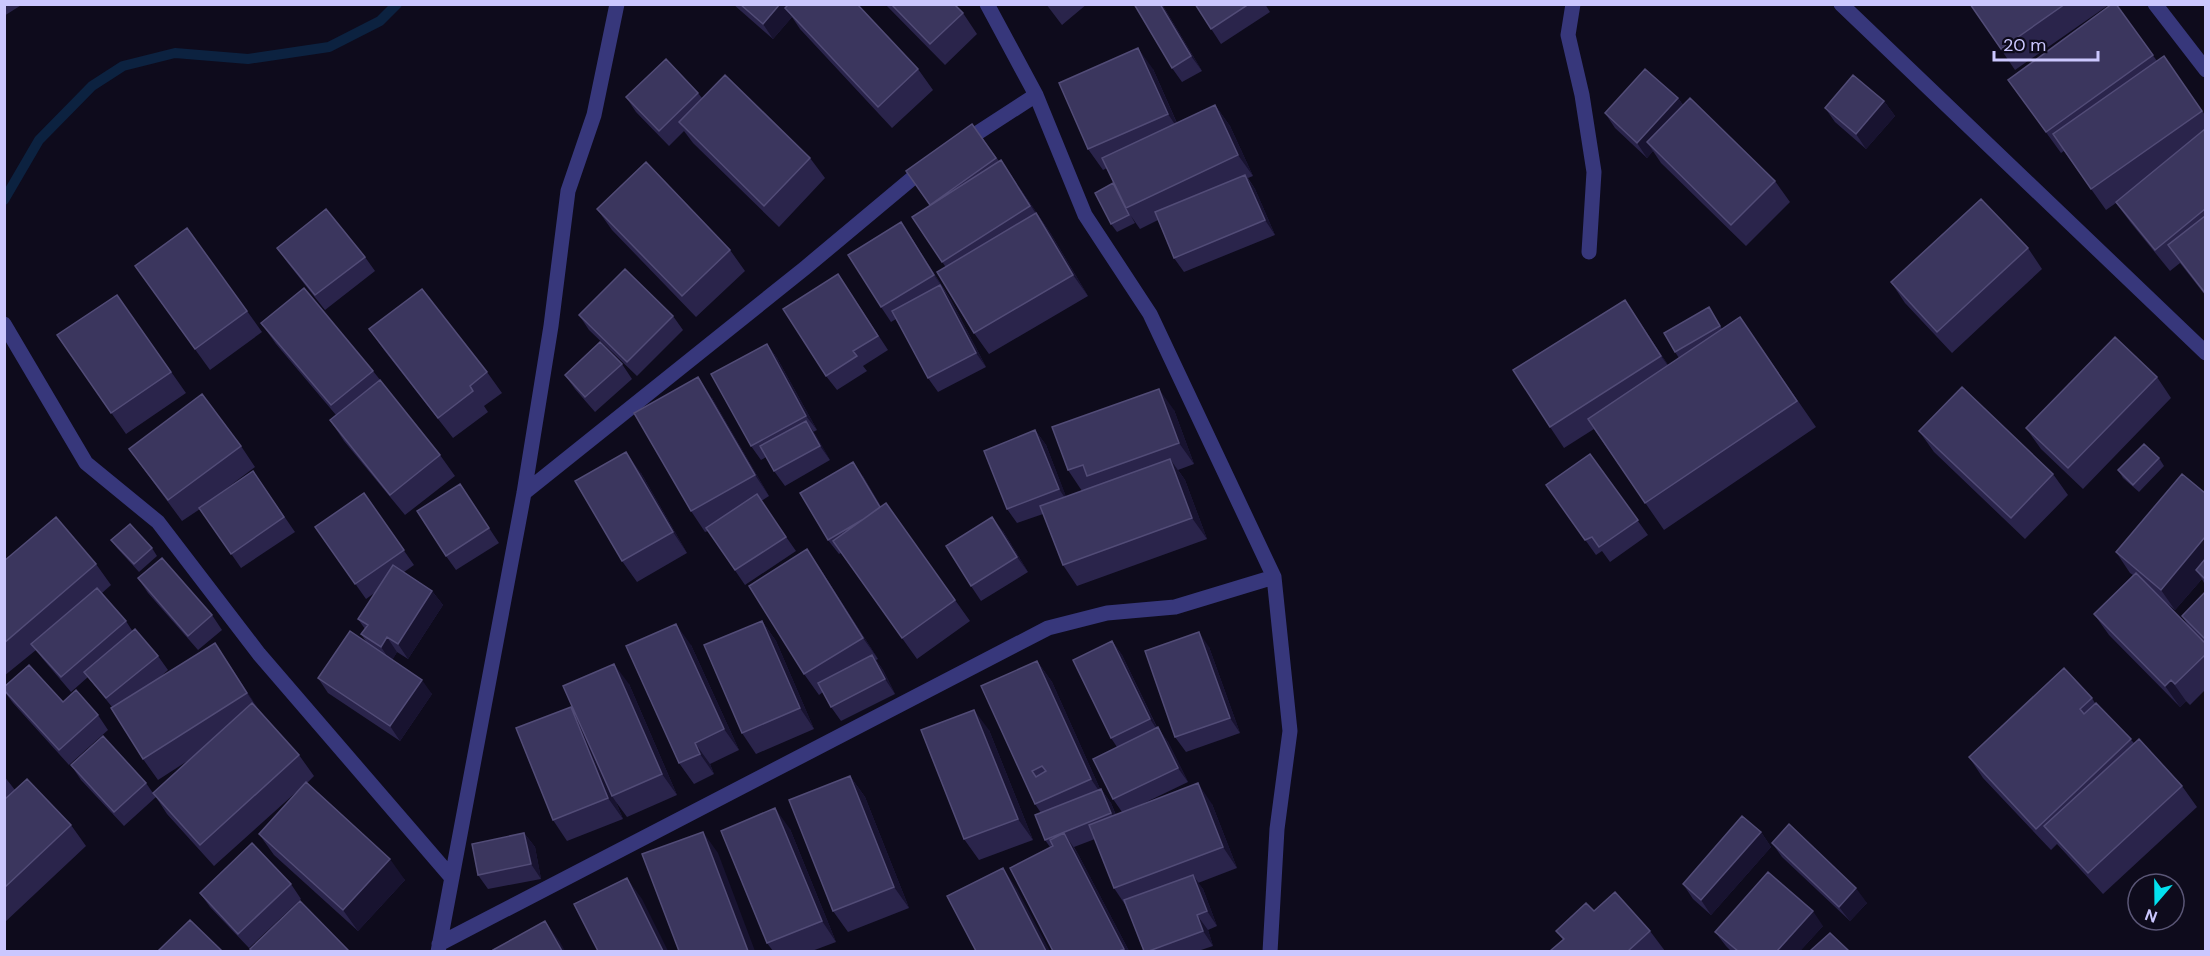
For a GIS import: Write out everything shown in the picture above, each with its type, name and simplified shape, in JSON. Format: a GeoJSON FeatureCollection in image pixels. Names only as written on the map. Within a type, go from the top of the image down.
{"type":"FeatureCollection","features":[{"type":"Feature","properties":{"kind":"street"},"geometry":{"type":"LineString","coordinates":[[439,948],[524,493],[551,326],[568,192],[594,115],[617,4]]}},
{"type":"Feature","properties":{"kind":"street"},"geometry":{"type":"LineString","coordinates":[[987,4],[1036,95],[1085,215],[1150,314],[1274,578],[1290,731],[1277,829],[1270,951]]}},
{"type":"Feature","properties":{"kind":"street"},"geometry":{"type":"LineString","coordinates":[[1573,4],[1568,35],[1582,95],[1594,172],[1589,252]]}},
{"type":"Feature","properties":{"kind":"street"},"geometry":{"type":"LineString","coordinates":[[1841,4],[2205,353]]}},
{"type":"Feature","properties":{"kind":"street"},"geometry":{"type":"LineString","coordinates":[[2155,4],[2205,70]]}},
{"type":"Feature","properties":{"kind":"street"},"geometry":{"type":"LineString","coordinates":[[524,493],[942,156],[1036,95]]}},
{"type":"Feature","properties":{"kind":"street"},"geometry":{"type":"LineString","coordinates":[[4,324],[86,463],[158,522],[260,654],[452,878]]}},
{"type":"Feature","properties":{"kind":"street"},"geometry":{"type":"LineString","coordinates":[[439,948],[1048,628],[1107,613],[1175,607],[1274,578]]}},
{"type":"Feature","properties":{"kind":"building"},"geometry":{"type":"Polygon","coordinates":[[[740,4],[780,4],[763,24],[740,4]]]}},
{"type":"Feature","properties":{"kind":"building"},"geometry":{"type":"Polygon","coordinates":[[[789,4],[857,4],[918,69],[878,107],[785,8],[789,4]]]}},
{"type":"Feature","properties":{"kind":"building"},"geometry":{"type":"Polygon","coordinates":[[[891,4],[954,4],[963,13],[930,44],[891,4]]]}},
{"type":"Feature","properties":{"kind":"building"},"geometry":{"type":"Polygon","coordinates":[[[1134,4],[1160,4],[1191,56],[1172,68],[1134,4]]]}},
{"type":"Feature","properties":{"kind":"building"},"geometry":{"type":"Polygon","coordinates":[[[1195,4],[1249,4],[1211,29],[1195,4]]]}},
{"type":"Feature","properties":{"kind":"building"},"geometry":{"type":"Polygon","coordinates":[[[1970,4],[2065,4],[2001,49],[1970,4]]]}},
{"type":"Feature","properties":{"kind":"building"},"geometry":{"type":"Polygon","coordinates":[[[2112,4],[2116,4],[2153,55],[2046,132],[2008,80],[2112,4]]]}},
{"type":"Feature","properties":{"kind":"building"},"geometry":{"type":"Polygon","coordinates":[[[1138,48],[1168,114],[1088,149],[1059,83],[1138,48]]]}},
{"type":"Feature","properties":{"kind":"building"},"geometry":{"type":"Polygon","coordinates":[[[2164,56],[2202,111],[2091,189],[2053,134],[2164,56]]]}},
{"type":"Feature","properties":{"kind":"building"},"geometry":{"type":"Polygon","coordinates":[[[666,59],[698,93],[659,131],[626,97],[666,59]]]}},
{"type":"Feature","properties":{"kind":"building"},"geometry":{"type":"Polygon","coordinates":[[[1645,69],[1678,98],[1637,143],[1605,113],[1645,69]]]}},
{"type":"Feature","properties":{"kind":"building"},"geometry":{"type":"Polygon","coordinates":[[[725,75],[810,158],[764,206],[679,122],[725,75]]]}},
{"type":"Feature","properties":{"kind":"building"},"geometry":{"type":"Polygon","coordinates":[[[1853,75],[1884,101],[1856,134],[1825,108],[1853,75]]]}},
{"type":"Feature","properties":{"kind":"building"},"geometry":{"type":"Polygon","coordinates":[[[1690,98],[1775,181],[1731,225],[1647,142],[1690,98]]]}},
{"type":"Feature","properties":{"kind":"building"},"geometry":{"type":"Polygon","coordinates":[[[1215,105],[1238,155],[1126,208],[1102,158],[1215,105]]]}},
{"type":"Feature","properties":{"kind":"building"},"geometry":{"type":"Polygon","coordinates":[[[972,124],[996,158],[930,205],[906,171],[972,124]]]}},
{"type":"Feature","properties":{"kind":"building"},"geometry":{"type":"Polygon","coordinates":[[[2205,129],[2205,209],[2155,250],[2116,202],[2205,129]]]}},
{"type":"Feature","properties":{"kind":"building"},"geometry":{"type":"Polygon","coordinates":[[[1001,160],[1030,206],[942,262],[912,217],[1001,160]]]}},
{"type":"Feature","properties":{"kind":"building"},"geometry":{"type":"Polygon","coordinates":[[[646,162],[730,250],[682,296],[597,209],[646,162]]]}},
{"type":"Feature","properties":{"kind":"building"},"geometry":{"type":"Polygon","coordinates":[[[1245,175],[1265,220],[1174,258],[1155,212],[1245,175]]]}},
{"type":"Feature","properties":{"kind":"building"},"geometry":{"type":"Polygon","coordinates":[[[1113,183],[1129,215],[1111,224],[1095,193],[1113,183]]]}},
{"type":"Feature","properties":{"kind":"building"},"geometry":{"type":"Polygon","coordinates":[[[1981,199],[2028,248],[1937,332],[1891,282],[1981,199]]]}},
{"type":"Feature","properties":{"kind":"building"},"geometry":{"type":"Polygon","coordinates":[[[326,209],[365,257],[315,295],[277,248],[326,209]]]}},
{"type":"Feature","properties":{"kind":"building"},"geometry":{"type":"Polygon","coordinates":[[[1036,213],[1073,275],[974,333],[937,272],[1036,213]]]}},
{"type":"Feature","properties":{"kind":"building"},"geometry":{"type":"Polygon","coordinates":[[[2205,216],[2205,293],[2168,245],[2205,216]]]}},
{"type":"Feature","properties":{"kind":"building"},"geometry":{"type":"Polygon","coordinates":[[[901,222],[934,275],[881,307],[848,255],[901,222]]]}},
{"type":"Feature","properties":{"kind":"building"},"geometry":{"type":"Polygon","coordinates":[[[187,228],[247,311],[195,349],[135,266],[187,228]]]}},
{"type":"Feature","properties":{"kind":"building"},"geometry":{"type":"Polygon","coordinates":[[[625,269],[673,316],[627,362],[579,315],[625,269]]]}},
{"type":"Feature","properties":{"kind":"building"},"geometry":{"type":"Polygon","coordinates":[[[838,274],[878,336],[853,351],[857,356],[826,376],[783,309],[838,274]]]}},
{"type":"Feature","properties":{"kind":"building"},"geometry":{"type":"Polygon","coordinates":[[[940,285],[976,353],[928,378],[892,311],[940,285]]]}},
{"type":"Feature","properties":{"kind":"building"},"geometry":{"type":"Polygon","coordinates":[[[304,288],[373,371],[331,405],[261,323],[304,288]]]}},
{"type":"Feature","properties":{"kind":"building"},"geometry":{"type":"Polygon","coordinates":[[[422,289],[487,372],[470,386],[473,391],[438,418],[369,329],[422,289]]]}},
{"type":"Feature","properties":{"kind":"building"},"geometry":{"type":"Polygon","coordinates":[[[117,295],[171,372],[111,413],[57,335],[117,295]]]}},
{"type":"Feature","properties":{"kind":"building"},"geometry":{"type":"Polygon","coordinates":[[[1625,300],[1661,356],[1550,427],[1513,370],[1625,300]]]}},
{"type":"Feature","properties":{"kind":"building"},"geometry":{"type":"Polygon","coordinates":[[[1709,307],[1720,326],[1675,352],[1664,333],[1709,307]]]}},
{"type":"Feature","properties":{"kind":"building"},"geometry":{"type":"Polygon","coordinates":[[[1740,317],[1797,401],[1645,503],[1588,419],[1740,317]]]}},
{"type":"Feature","properties":{"kind":"building"},"geometry":{"type":"Polygon","coordinates":[[[2115,337],[2157,377],[2068,468],[2026,428],[2115,337]]]}},
{"type":"Feature","properties":{"kind":"building"},"geometry":{"type":"Polygon","coordinates":[[[600,342],[622,364],[585,397],[565,375],[600,342]]]}},
{"type":"Feature","properties":{"kind":"building"},"geometry":{"type":"Polygon","coordinates":[[[767,344],[806,416],[751,446],[711,374],[767,344]]]}},
{"type":"Feature","properties":{"kind":"building"},"geometry":{"type":"Polygon","coordinates":[[[698,377],[755,475],[691,511],[634,413],[698,377]]]}},
{"type":"Feature","properties":{"kind":"building"},"geometry":{"type":"Polygon","coordinates":[[[380,380],[440,455],[390,495],[330,420],[380,380]]]}},
{"type":"Feature","properties":{"kind":"building"},"geometry":{"type":"Polygon","coordinates":[[[1962,387],[2053,474],[2011,518],[1919,431],[1962,387]]]}},
{"type":"Feature","properties":{"kind":"building"},"geometry":{"type":"Polygon","coordinates":[[[1159,389],[1179,443],[1087,476],[1083,465],[1068,470],[1052,427],[1159,389]]]}},
{"type":"Feature","properties":{"kind":"building"},"geometry":{"type":"Polygon","coordinates":[[[202,394],[241,446],[168,500],[129,449],[202,394]]]}},
{"type":"Feature","properties":{"kind":"building"},"geometry":{"type":"Polygon","coordinates":[[[806,421],[820,446],[774,471],[760,446],[806,421]]]}},
{"type":"Feature","properties":{"kind":"building"},"geometry":{"type":"Polygon","coordinates":[[[1035,430],[1059,489],[1007,509],[984,451],[1035,430]]]}},
{"type":"Feature","properties":{"kind":"building"},"geometry":{"type":"Polygon","coordinates":[[[2144,444],[2159,458],[2133,485],[2118,470],[2144,444]]]}},
{"type":"Feature","properties":{"kind":"building"},"geometry":{"type":"Polygon","coordinates":[[[626,452],[673,532],[622,561],[575,481],[626,452]]]}},
{"type":"Feature","properties":{"kind":"building"},"geometry":{"type":"Polygon","coordinates":[[[1590,454],[1638,520],[1599,547],[1592,537],[1585,540],[1546,485],[1590,454]]]}},
{"type":"Feature","properties":{"kind":"building"},"geometry":{"type":"Polygon","coordinates":[[[1170,459],[1192,518],[1063,565],[1040,506],[1170,459]]]}},
{"type":"Feature","properties":{"kind":"building"},"geometry":{"type":"Polygon","coordinates":[[[853,462],[880,507],[828,540],[800,493],[853,462]]]}},
{"type":"Feature","properties":{"kind":"building"},"geometry":{"type":"Polygon","coordinates":[[[253,471],[284,517],[231,554],[199,508],[253,471]]]}},
{"type":"Feature","properties":{"kind":"building"},"geometry":{"type":"Polygon","coordinates":[[[2182,474],[2205,493],[2205,537],[2161,590],[2116,552],[2182,474]]]}},
{"type":"Feature","properties":{"kind":"building"},"geometry":{"type":"Polygon","coordinates":[[[460,484],[489,528],[446,556],[417,511],[460,484]]]}},
{"type":"Feature","properties":{"kind":"building"},"geometry":{"type":"Polygon","coordinates":[[[364,493],[404,550],[355,584],[315,527],[364,493]]]}},
{"type":"Feature","properties":{"kind":"building"},"geometry":{"type":"Polygon","coordinates":[[[757,494],[786,537],[735,570],[706,528],[757,494]]]}},
{"type":"Feature","properties":{"kind":"building"},"geometry":{"type":"Polygon","coordinates":[[[886,503],[955,600],[902,638],[833,541],[886,503]]]}},
{"type":"Feature","properties":{"kind":"building"},"geometry":{"type":"Polygon","coordinates":[[[56,517],[96,564],[4,643],[4,561],[56,517]]]}},
{"type":"Feature","properties":{"kind":"building"},"geometry":{"type":"Polygon","coordinates":[[[992,517],[1017,557],[971,586],[946,546],[992,517]]]}},
{"type":"Feature","properties":{"kind":"building"},"geometry":{"type":"Polygon","coordinates":[[[130,524],[152,548],[134,564],[111,540],[130,524]]]}},
{"type":"Feature","properties":{"kind":"building"},"geometry":{"type":"Polygon","coordinates":[[[807,549],[863,638],[804,674],[749,586],[807,549]]]}},
{"type":"Feature","properties":{"kind":"building"},"geometry":{"type":"Polygon","coordinates":[[[162,558],[212,615],[188,636],[138,578],[162,558]]]}},
{"type":"Feature","properties":{"kind":"building"},"geometry":{"type":"Polygon","coordinates":[[[2205,559],[2205,579],[2196,570],[2205,559]]]}},
{"type":"Feature","properties":{"kind":"building"},"geometry":{"type":"Polygon","coordinates":[[[393,565],[432,591],[398,644],[387,637],[381,647],[361,634],[368,625],[358,619],[393,565]]]}},
{"type":"Feature","properties":{"kind":"building"},"geometry":{"type":"Polygon","coordinates":[[[2136,573],[2205,643],[2205,655],[2175,684],[2171,680],[2165,686],[2094,614],[2136,573]]]}},
{"type":"Feature","properties":{"kind":"building"},"geometry":{"type":"Polygon","coordinates":[[[97,588],[126,621],[61,677],[31,644],[97,588]]]}},
{"type":"Feature","properties":{"kind":"building"},"geometry":{"type":"Polygon","coordinates":[[[2205,592],[2205,639],[2182,616],[2205,592]]]}},
{"type":"Feature","properties":{"kind":"building"},"geometry":{"type":"Polygon","coordinates":[[[762,621],[800,708],[742,733],[704,645],[762,621]]]}},
{"type":"Feature","properties":{"kind":"building"},"geometry":{"type":"Polygon","coordinates":[[[676,624],[724,729],[695,743],[700,754],[679,763],[626,646],[676,624]]]}},
{"type":"Feature","properties":{"kind":"building"},"geometry":{"type":"Polygon","coordinates":[[[135,629],[158,656],[106,698],[84,672],[135,629]]]}},
{"type":"Feature","properties":{"kind":"building"},"geometry":{"type":"Polygon","coordinates":[[[350,631],[422,680],[390,726],[318,678],[350,631]]]}},
{"type":"Feature","properties":{"kind":"building"},"geometry":{"type":"Polygon","coordinates":[[[1199,632],[1230,718],[1175,737],[1145,651],[1199,632]]]}},
{"type":"Feature","properties":{"kind":"building"},"geometry":{"type":"Polygon","coordinates":[[[1112,641],[1150,719],[1111,738],[1073,660],[1112,641]]]}},
{"type":"Feature","properties":{"kind":"building"},"geometry":{"type":"Polygon","coordinates":[[[215,643],[247,693],[143,759],[111,708],[215,643]]]}},
{"type":"Feature","properties":{"kind":"building"},"geometry":{"type":"Polygon","coordinates":[[[872,655],[885,679],[831,707],[818,683],[872,655]]]}},
{"type":"Feature","properties":{"kind":"building"},"geometry":{"type":"Polygon","coordinates":[[[1037,661],[1091,779],[1035,804],[981,686],[1037,661]],[[1042,766],[1032,771],[1036,777],[1046,771],[1042,766]]]}},
{"type":"Feature","properties":{"kind":"building"},"geometry":{"type":"Polygon","coordinates":[[[614,664],[662,774],[612,796],[563,686],[614,664]]]}},
{"type":"Feature","properties":{"kind":"building"},"geometry":{"type":"Polygon","coordinates":[[[29,665],[63,702],[76,690],[98,715],[59,750],[4,690],[4,687],[29,665]]]}},
{"type":"Feature","properties":{"kind":"building"},"geometry":{"type":"Polygon","coordinates":[[[2064,668],[2092,698],[2080,709],[2084,714],[2096,703],[2131,739],[2036,829],[1969,757],[2064,668]]]}},
{"type":"Feature","properties":{"kind":"building"},"geometry":{"type":"Polygon","coordinates":[[[252,703],[299,755],[200,845],[153,793],[252,703]]]}},
{"type":"Feature","properties":{"kind":"building"},"geometry":{"type":"Polygon","coordinates":[[[571,707],[608,798],[553,820],[516,728],[571,707]]]}},
{"type":"Feature","properties":{"kind":"building"},"geometry":{"type":"Polygon","coordinates":[[[974,710],[1018,819],[964,839],[921,730],[974,710]]]}},
{"type":"Feature","properties":{"kind":"building"},"geometry":{"type":"Polygon","coordinates":[[[1158,727],[1178,768],[1113,799],[1093,759],[1158,727]]]}},
{"type":"Feature","properties":{"kind":"building"},"geometry":{"type":"Polygon","coordinates":[[[103,736],[146,783],[114,812],[71,765],[103,736]]]}},
{"type":"Feature","properties":{"kind":"building"},"geometry":{"type":"Polygon","coordinates":[[[2139,739],[2182,786],[2088,873],[2044,826],[2139,739]]]}},
{"type":"Feature","properties":{"kind":"building"},"geometry":{"type":"Polygon","coordinates":[[[850,776],[894,887],[833,911],[789,800],[850,776]]]}},
{"type":"Feature","properties":{"kind":"building"},"geometry":{"type":"Polygon","coordinates":[[[27,779],[71,825],[4,888],[4,800],[27,779]]]}},
{"type":"Feature","properties":{"kind":"building"},"geometry":{"type":"Polygon","coordinates":[[[306,782],[390,859],[343,910],[259,834],[306,782]]]}},
{"type":"Feature","properties":{"kind":"building"},"geometry":{"type":"Polygon","coordinates":[[[1198,783],[1223,847],[1114,888],[1089,825],[1198,783]]]}},
{"type":"Feature","properties":{"kind":"building"},"geometry":{"type":"Polygon","coordinates":[[[1101,789],[1111,813],[1045,840],[1035,815],[1101,789]]]}},
{"type":"Feature","properties":{"kind":"building"},"geometry":{"type":"Polygon","coordinates":[[[775,808],[822,921],[767,943],[721,831],[775,808]]]}},
{"type":"Feature","properties":{"kind":"building"},"geometry":{"type":"Polygon","coordinates":[[[1742,816],[1761,832],[1701,900],[1683,884],[1742,816]]]}},
{"type":"Feature","properties":{"kind":"building"},"geometry":{"type":"Polygon","coordinates":[[[1789,824],[1856,888],[1839,907],[1772,843],[1789,824]]]}},
{"type":"Feature","properties":{"kind":"building"},"geometry":{"type":"Polygon","coordinates":[[[703,832],[748,951],[679,951],[642,854],[703,832]]]}},
{"type":"Feature","properties":{"kind":"building"},"geometry":{"type":"Polygon","coordinates":[[[524,833],[531,864],[478,875],[472,844],[524,833]]]}},
{"type":"Feature","properties":{"kind":"building"},"geometry":{"type":"Polygon","coordinates":[[[1064,833],[1124,949],[1119,951],[1053,951],[1010,868],[1053,846],[1050,840],[1064,833]]]}},
{"type":"Feature","properties":{"kind":"building"},"geometry":{"type":"Polygon","coordinates":[[[252,843],[291,884],[238,934],[200,893],[252,843]]]}},
{"type":"Feature","properties":{"kind":"building"},"geometry":{"type":"Polygon","coordinates":[[[1003,868],[1046,951],[976,951],[947,896],[1003,868]]]}},
{"type":"Feature","properties":{"kind":"building"},"geometry":{"type":"Polygon","coordinates":[[[1768,872],[1813,911],[1777,951],[1738,951],[1715,932],[1768,872]]]}},
{"type":"Feature","properties":{"kind":"building"},"geometry":{"type":"Polygon","coordinates":[[[1193,875],[1207,911],[1197,915],[1203,931],[1144,951],[1124,900],[1193,875]]]}},
{"type":"Feature","properties":{"kind":"building"},"geometry":{"type":"Polygon","coordinates":[[[627,878],[663,951],[598,951],[574,904],[627,878]]]}},
{"type":"Feature","properties":{"kind":"building"},"geometry":{"type":"Polygon","coordinates":[[[1615,892],[1650,931],[1628,951],[1550,951],[1564,939],[1556,931],[1586,903],[1594,911],[1615,892]]]}},
{"type":"Feature","properties":{"kind":"building"},"geometry":{"type":"Polygon","coordinates":[[[300,901],[349,951],[252,951],[250,949],[300,901]]]}},
{"type":"Feature","properties":{"kind":"building"},"geometry":{"type":"Polygon","coordinates":[[[190,920],[222,951],[158,951],[190,920]]]}},
{"type":"Feature","properties":{"kind":"building"},"geometry":{"type":"Polygon","coordinates":[[[545,921],[562,951],[493,950],[545,921]]]}},
{"type":"Feature","properties":{"kind":"building"},"geometry":{"type":"Polygon","coordinates":[[[1830,933],[1849,951],[1810,951],[1830,933]]]}},
{"type":"Feature","properties":{"kind":"waterway"},"geometry":{"type":"LineString","coordinates":[[4,200],[39,140],[92,86],[123,66],[175,53],[248,59],[329,47],[380,21],[397,4]]}}]}
